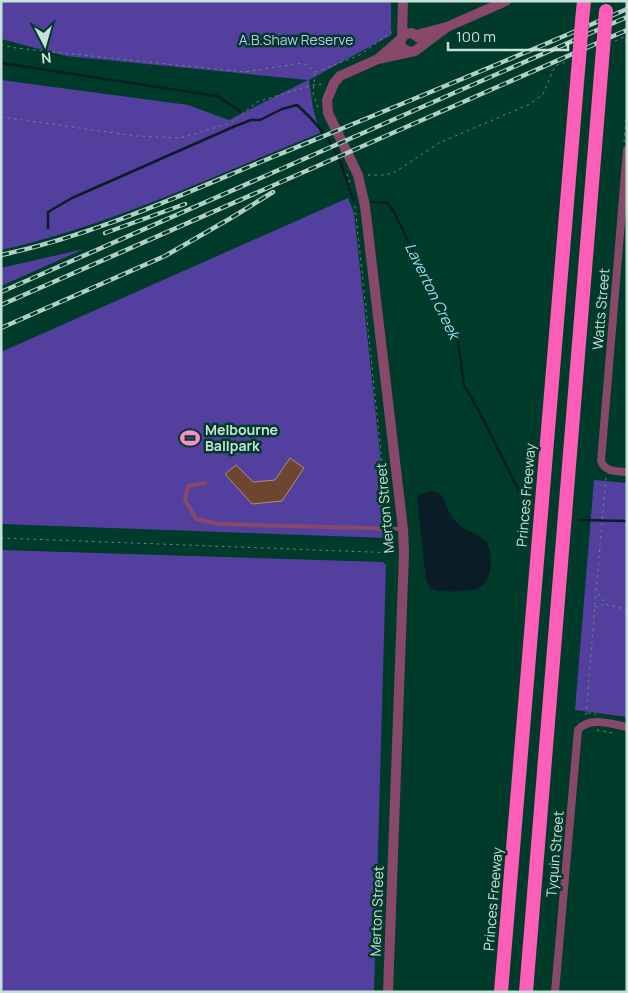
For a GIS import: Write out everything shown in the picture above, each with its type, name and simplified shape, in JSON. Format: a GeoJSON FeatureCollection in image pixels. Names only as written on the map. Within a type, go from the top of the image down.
{"type":"FeatureCollection","features":[{"type":"Feature","properties":{"kind":"highway","name":"Princes Freeway"},"geometry":{"type":"LineString","coordinates":[[501,992],[576,59],[584,1]]}},
{"type":"Feature","properties":{"kind":"highway"},"geometry":{"type":"LineString","coordinates":[[526,992],[607,6]]}},
{"type":"Feature","properties":{"kind":"street"},"geometry":{"type":"LineString","coordinates":[[334,83],[340,76],[378,59],[413,50],[447,27],[506,1]]}},
{"type":"Feature","properties":{"kind":"street"},"geometry":{"type":"LineString","coordinates":[[404,4],[401,47],[413,50]]}},
{"type":"Feature","properties":{"kind":"street"},"geometry":{"type":"LineString","coordinates":[[404,4],[415,34],[420,40],[413,50]]}},
{"type":"Feature","properties":{"kind":"street"},"geometry":{"type":"LineString","coordinates":[[378,59],[402,34],[415,34],[447,27]]}},
{"type":"Feature","properties":{"kind":"street","name":"Merton Street"},"geometry":{"type":"LineString","coordinates":[[334,83],[327,100],[328,113],[358,175],[367,218],[403,529],[404,553],[388,992]]}},
{"type":"Feature","properties":{"kind":"street","name":"Watts Street"},"geometry":{"type":"LineString","coordinates":[[606,472],[601,461],[627,150]]}},
{"type":"Feature","properties":{"kind":"street"},"geometry":{"type":"LineString","coordinates":[[606,472],[609,470],[627,472]]}},
{"type":"Feature","properties":{"kind":"street"},"geometry":{"type":"LineString","coordinates":[[586,723],[597,722],[627,727]]}},
{"type":"Feature","properties":{"kind":"street","name":"Tyquin Street"},"geometry":{"type":"LineString","coordinates":[[556,992],[577,734],[580,727],[586,723]]}},
{"type":"Feature","properties":{"kind":"lane"},"geometry":{"type":"LineString","coordinates":[[205,483],[188,486],[185,500],[196,519],[219,524],[403,529]]}},
{"type":"Feature","properties":{"kind":"path"},"geometry":{"type":"LineString","coordinates":[[1,45],[244,72],[304,63],[315,73],[360,54],[397,27],[402,34]]}},
{"type":"Feature","properties":{"kind":"path"},"geometry":{"type":"LineString","coordinates":[[616,40],[624,37],[627,43]]}},
{"type":"Feature","properties":{"kind":"path"},"geometry":{"type":"LineString","coordinates":[[358,175],[395,172],[439,143],[530,104],[543,94],[556,66],[576,59]]}},
{"type":"Feature","properties":{"kind":"path"},"geometry":{"type":"LineString","coordinates":[[1,117],[136,136],[180,138],[231,123],[257,102],[312,85],[334,83]]}},
{"type":"Feature","properties":{"kind":"path"},"geometry":{"type":"LineString","coordinates":[[355,206],[386,500]]}},
{"type":"Feature","properties":{"kind":"path"},"geometry":{"type":"LineString","coordinates":[[586,723],[606,472]]}},
{"type":"Feature","properties":{"kind":"path"},"geometry":{"type":"LineString","coordinates":[[1,538],[404,553]]}},
{"type":"Feature","properties":{"kind":"path"},"geometry":{"type":"LineString","coordinates":[[596,592],[606,604]]}},
{"type":"Feature","properties":{"kind":"path"},"geometry":{"type":"LineString","coordinates":[[595,607],[606,604],[627,610]]}},
{"type":"Feature","properties":{"kind":"path"},"geometry":{"type":"LineString","coordinates":[[598,731],[617,733]]}},
{"type":"Feature","properties":{"kind":"green space","name":"A.B.Shaw Reserve"},"geometry":{"type":"Polygon","coordinates":[[[1,1],[391,1],[391,35],[309,80],[313,108],[320,133],[123,213],[42,240],[1,250],[1,80],[188,105],[229,120],[308,80],[66,56],[1,39],[1,1]]]}},
{"type":"Feature","properties":{"kind":"green space","name":"Melbourne Ballpark"},"geometry":{"type":"Polygon","coordinates":[[[348,198],[354,213],[389,538],[1,524],[1,352],[348,198]]]}},
{"type":"Feature","properties":{"kind":"green space"},"geometry":{"type":"Polygon","coordinates":[[[84,249],[1,286],[1,268],[84,249]]]}},
{"type":"Feature","properties":{"kind":"green space"},"geometry":{"type":"Polygon","coordinates":[[[594,480],[627,483],[627,717],[575,710],[594,480]]]}},
{"type":"Feature","properties":{"kind":"green space"},"geometry":{"type":"Polygon","coordinates":[[[1,550],[383,562],[386,565],[374,992],[1,992],[1,550]]]}},
{"type":"Feature","properties":{"kind":"water"},"geometry":{"type":"Polygon","coordinates":[[[431,491],[443,497],[449,513],[456,522],[487,542],[491,560],[489,573],[484,584],[479,588],[464,591],[442,591],[432,588],[426,581],[417,497],[420,494],[431,491]]]}},
{"type":"Feature","properties":{"kind":"building"},"geometry":{"type":"Polygon","coordinates":[[[290,458],[304,468],[282,501],[252,504],[225,474],[236,465],[253,482],[275,480],[290,458]]]}},
{"type":"Feature","properties":{"kind":"waterway","name":"Laverton Creek"},"geometry":{"type":"LineString","coordinates":[[1,63],[217,96],[240,111]]}},
{"type":"Feature","properties":{"kind":"waterway"},"geometry":{"type":"LineString","coordinates":[[48,228],[48,212],[72,198],[233,127],[251,120],[260,120],[282,109],[297,105],[333,147],[354,201]]}},
{"type":"Feature","properties":{"kind":"waterway","name":"Laverton Creek"},"geometry":{"type":"LineString","coordinates":[[372,202],[388,203],[394,212],[458,342],[464,385],[521,495],[528,501]]}},
{"type":"Feature","properties":{"kind":"waterway","name":"Laverton Creek"},"geometry":{"type":"LineString","coordinates":[[579,520],[627,521]]}},
{"type":"Feature","properties":{"kind":"railway"},"geometry":{"type":"LineString","coordinates":[[1,255],[36,247],[140,212],[451,84],[627,9]]}},
{"type":"Feature","properties":{"kind":"railway"},"geometry":{"type":"LineString","coordinates":[[1,292],[627,17]]}},
{"type":"Feature","properties":{"kind":"railway"},"geometry":{"type":"LineString","coordinates":[[1,305],[627,30]]}},
{"type":"Feature","properties":{"kind":"railway"},"geometry":{"type":"LineString","coordinates":[[1,328],[165,256],[273,192]]}},
{"type":"Feature","properties":{"kind":"railway"},"geometry":{"type":"LineString","coordinates":[[105,233],[185,204]]}},
{"type":"Feature","properties":{"kind":"place","name":"Melbourne Ballpark"},"geometry":{"type":"Point","coordinates":[190,438]}}]}
